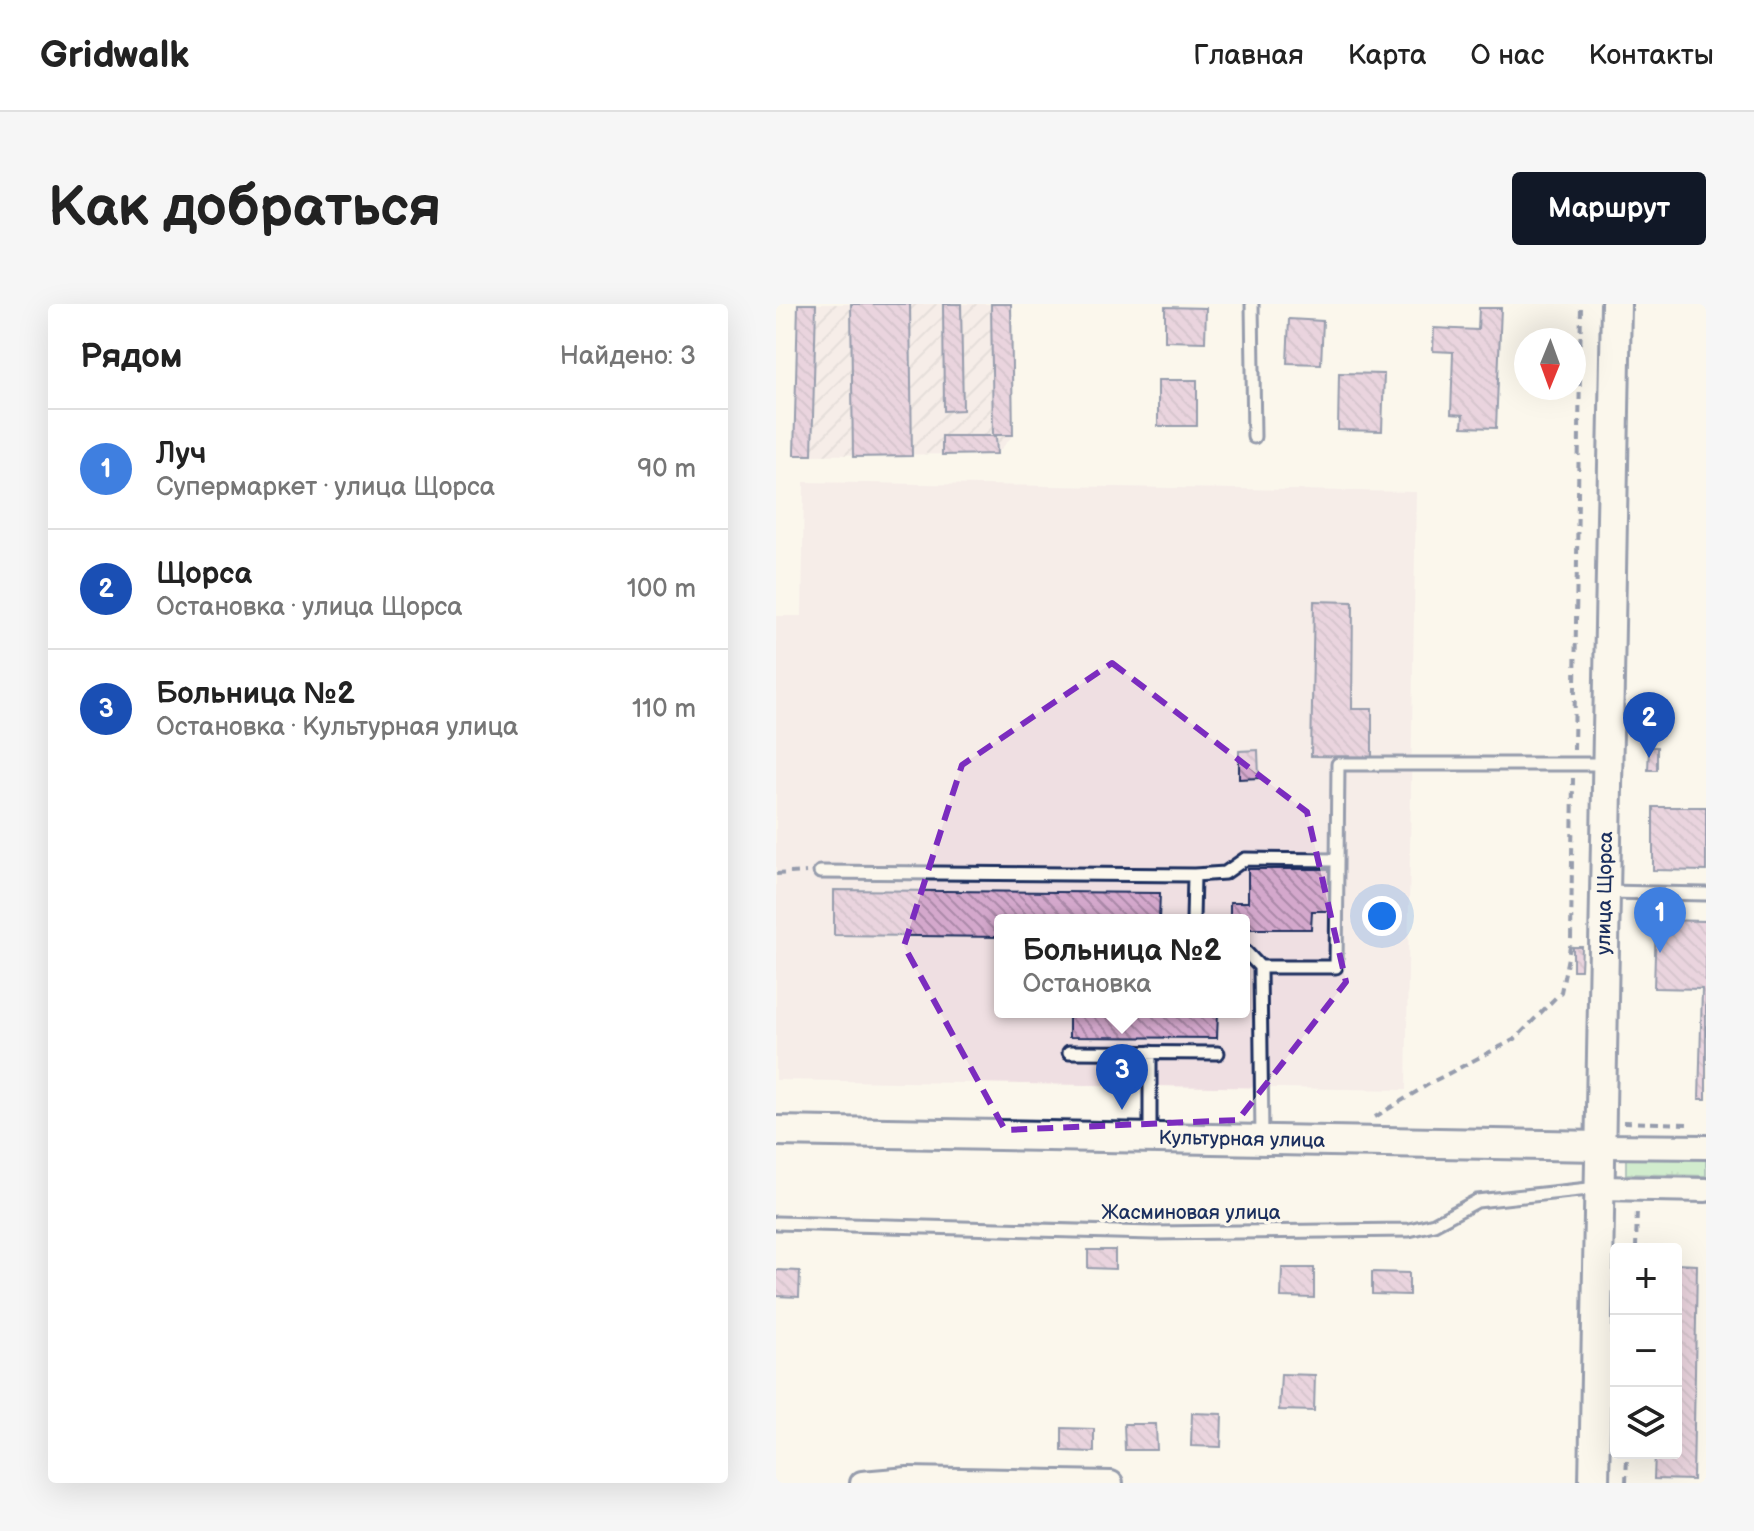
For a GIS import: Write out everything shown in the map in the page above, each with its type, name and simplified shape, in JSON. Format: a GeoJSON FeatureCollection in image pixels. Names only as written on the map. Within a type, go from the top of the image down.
{"type":"FeatureCollection","features":[{"type":"Feature","properties":{"kind":"street","name":"улица Щорса"},"geometry":{"type":"LineString","coordinates":[[1594,1483],[1616,304]]}},
{"type":"Feature","properties":{"kind":"street","name":"Культурная улица"},"geometry":{"type":"LineString","coordinates":[[776,1131],[1706,1147]]}},
{"type":"Feature","properties":{"kind":"street"},"geometry":{"type":"LineString","coordinates":[[1599,1188],[1706,1190]]}},
{"type":"Feature","properties":{"kind":"street"},"geometry":{"type":"LineString","coordinates":[[862,1483],[908,1479],[1111,1483]]}},
{"type":"Feature","properties":{"kind":"lane"},"geometry":{"type":"LineString","coordinates":[[1252,304],[1254,437]]}},
{"type":"Feature","properties":{"kind":"lane"},"geometry":{"type":"LineString","coordinates":[[1260,967],[1336,967],[1338,764],[1608,764]]}},
{"type":"Feature","properties":{"kind":"lane"},"geometry":{"type":"LineString","coordinates":[[820,872],[1194,875],[1225,873],[1245,859],[1337,860]]}},
{"type":"Feature","properties":{"kind":"lane"},"geometry":{"type":"LineString","coordinates":[[1193,914],[1194,875]]}},
{"type":"Feature","properties":{"kind":"lane"},"geometry":{"type":"LineString","coordinates":[[1605,892],[1706,894]]}},
{"type":"Feature","properties":{"kind":"lane"},"geometry":{"type":"LineString","coordinates":[[1250,956],[1260,967],[1262,1140]]}},
{"type":"Feature","properties":{"kind":"lane"},"geometry":{"type":"LineString","coordinates":[[1069,1052],[1218,1053]]}},
{"type":"Feature","properties":{"kind":"lane"},"geometry":{"type":"LineString","coordinates":[[1150,1052],[1150,1138]]}},
{"type":"Feature","properties":{"kind":"lane","name":"Жасминовая улица"},"geometry":{"type":"LineString","coordinates":[[776,1223],[1153,1233],[1409,1230],[1434,1224],[1477,1201],[1599,1188]]}},
{"type":"Feature","properties":{"kind":"path"},"geometry":{"type":"LineString","coordinates":[[1375,1117],[1434,1081],[1515,1039],[1561,992],[1571,942],[1581,304]]}},
{"type":"Feature","properties":{"kind":"path"},"geometry":{"type":"LineString","coordinates":[[776,874],[820,872]]}},
{"type":"Feature","properties":{"kind":"path"},"geometry":{"type":"LineString","coordinates":[[1623,1122],[1692,1124]]}},
{"type":"Feature","properties":{"kind":"path"},"geometry":{"type":"LineString","coordinates":[[1636,1243],[1638,1201]]}},
{"type":"Feature","properties":{"kind":"path"},"geometry":{"type":"LineString","coordinates":[[1626,1483],[1627,1459]]}},
{"type":"Feature","properties":{"kind":"highlighted area"},"geometry":{"type":"Polygon","coordinates":[[[1112,663],[1307,812],[1346,982],[1238,1120],[1005,1130],[904,946],[962,765],[1112,663]]]}},
{"type":"Feature","properties":{"kind":"shaded area"},"geometry":{"type":"Polygon","coordinates":[[[798,304],[1011,304],[1013,435],[997,454],[794,455],[798,304]]]}},
{"type":"Feature","properties":{"kind":"shaded area"},"geometry":{"type":"Polygon","coordinates":[[[804,482],[1416,492],[1406,1090],[776,1080],[776,616],[802,616],[804,482]]]}},
{"type":"Feature","properties":{"kind":"green space"},"geometry":{"type":"Polygon","coordinates":[[[1626,1155],[1706,1156],[1706,1176],[1626,1174],[1626,1155]]]}},
{"type":"Feature","properties":{"kind":"building"},"geometry":{"type":"Polygon","coordinates":[[[798,304],[816,304],[812,455],[794,455],[798,304]]]}},
{"type":"Feature","properties":{"kind":"building"},"geometry":{"type":"Polygon","coordinates":[[[851,304],[910,304],[912,456],[853,457],[851,304]]]}},
{"type":"Feature","properties":{"kind":"building"},"geometry":{"type":"Polygon","coordinates":[[[943,304],[961,304],[963,410],[944,411],[943,304]]]}},
{"type":"Feature","properties":{"kind":"building"},"geometry":{"type":"Polygon","coordinates":[[[991,304],[1011,304],[1013,435],[993,435],[991,304]]]}},
{"type":"Feature","properties":{"kind":"building"},"geometry":{"type":"Polygon","coordinates":[[[1165,307],[1206,308],[1205,342],[1165,341],[1165,307]]]}},
{"type":"Feature","properties":{"kind":"building"},"geometry":{"type":"Polygon","coordinates":[[[1479,308],[1501,308],[1496,428],[1462,427],[1463,415],[1451,414],[1453,352],[1433,351],[1434,328],[1478,330],[1479,308]]]}},
{"type":"Feature","properties":{"kind":"building"},"geometry":{"type":"Polygon","coordinates":[[[1289,319],[1323,321],[1321,364],[1287,363],[1289,319]]]}},
{"type":"Feature","properties":{"kind":"building"},"geometry":{"type":"Polygon","coordinates":[[[1339,373],[1384,374],[1382,431],[1338,430],[1339,373]]]}},
{"type":"Feature","properties":{"kind":"building"},"geometry":{"type":"Polygon","coordinates":[[[1158,380],[1197,380],[1197,426],[1158,426],[1158,380]]]}},
{"type":"Feature","properties":{"kind":"building"},"geometry":{"type":"Polygon","coordinates":[[[942,436],[996,436],[997,454],[942,455],[942,436]]]}},
{"type":"Feature","properties":{"kind":"building"},"geometry":{"type":"Polygon","coordinates":[[[1314,601],[1353,602],[1352,709],[1372,709],[1372,757],[1311,756],[1314,601]]]}},
{"type":"Feature","properties":{"kind":"building"},"geometry":{"type":"Polygon","coordinates":[[[1649,747],[1657,747],[1657,770],[1648,770],[1649,747]]]}},
{"type":"Feature","properties":{"kind":"building"},"geometry":{"type":"Polygon","coordinates":[[[1258,750],[1259,778],[1239,779],[1239,751],[1258,750]]]}},
{"type":"Feature","properties":{"kind":"building"},"geometry":{"type":"Polygon","coordinates":[[[1653,807],[1706,807],[1706,871],[1653,870],[1653,807]]]}},
{"type":"Feature","properties":{"kind":"building"},"geometry":{"type":"Polygon","coordinates":[[[1248,869],[1329,869],[1329,911],[1312,911],[1311,929],[1250,929],[1250,914],[1230,914],[1230,902],[1248,902],[1248,869]]]}},
{"type":"Feature","properties":{"kind":"building"},"geometry":{"type":"Polygon","coordinates":[[[834,890],[1160,893],[1159,914],[994,914],[994,937],[834,935],[834,890]]]}},
{"type":"Feature","properties":{"kind":"building"},"geometry":{"type":"Polygon","coordinates":[[[1656,920],[1706,921],[1706,1099],[1699,1099],[1702,989],[1654,988],[1656,920]]]}},
{"type":"Feature","properties":{"kind":"building"},"geometry":{"type":"Polygon","coordinates":[[[1573,947],[1582,947],[1581,970],[1573,970],[1573,947]]]}},
{"type":"Feature","properties":{"kind":"building"},"geometry":{"type":"Polygon","coordinates":[[[1069,1018],[1218,1018],[1217,1038],[1069,1037],[1069,1018]]]}},
{"type":"Feature","properties":{"kind":"building"},"geometry":{"type":"Polygon","coordinates":[[[1088,1250],[1115,1250],[1115,1269],[1088,1268],[1088,1250]]]}},
{"type":"Feature","properties":{"kind":"building"},"geometry":{"type":"Polygon","coordinates":[[[1682,1264],[1697,1265],[1693,1480],[1654,1479],[1655,1459],[1682,1459],[1682,1264]]]}},
{"type":"Feature","properties":{"kind":"building"},"geometry":{"type":"Polygon","coordinates":[[[1282,1268],[1314,1268],[1314,1298],[1281,1297],[1282,1268]]]}},
{"type":"Feature","properties":{"kind":"building"},"geometry":{"type":"Polygon","coordinates":[[[776,1270],[800,1271],[799,1297],[776,1296],[776,1270]]]}},
{"type":"Feature","properties":{"kind":"building"},"geometry":{"type":"Polygon","coordinates":[[[1372,1272],[1409,1273],[1409,1295],[1372,1294],[1372,1272]]]}},
{"type":"Feature","properties":{"kind":"building"},"geometry":{"type":"Polygon","coordinates":[[[1281,1374],[1315,1375],[1314,1411],[1279,1410],[1281,1374]]]}},
{"type":"Feature","properties":{"kind":"building"},"geometry":{"type":"Polygon","coordinates":[[[1192,1413],[1222,1414],[1221,1447],[1191,1446],[1192,1413]]]}},
{"type":"Feature","properties":{"kind":"building"},"geometry":{"type":"Polygon","coordinates":[[[1124,1424],[1156,1424],[1157,1450],[1125,1450],[1124,1424]]]}},
{"type":"Feature","properties":{"kind":"building"},"geometry":{"type":"Polygon","coordinates":[[[1062,1428],[1094,1429],[1094,1452],[1062,1451],[1062,1428]]]}},
{"type":"Feature","properties":{"kind":"place","name":"Щорса"},"geometry":{"type":"Point","coordinates":[1649,758]}},
{"type":"Feature","properties":{"kind":"place","name":"Луч"},"geometry":{"type":"Point","coordinates":[1660,953]}},
{"type":"Feature","properties":{"kind":"place","name":"Больница №2"},"geometry":{"type":"Point","coordinates":[1122,1110]}}]}
